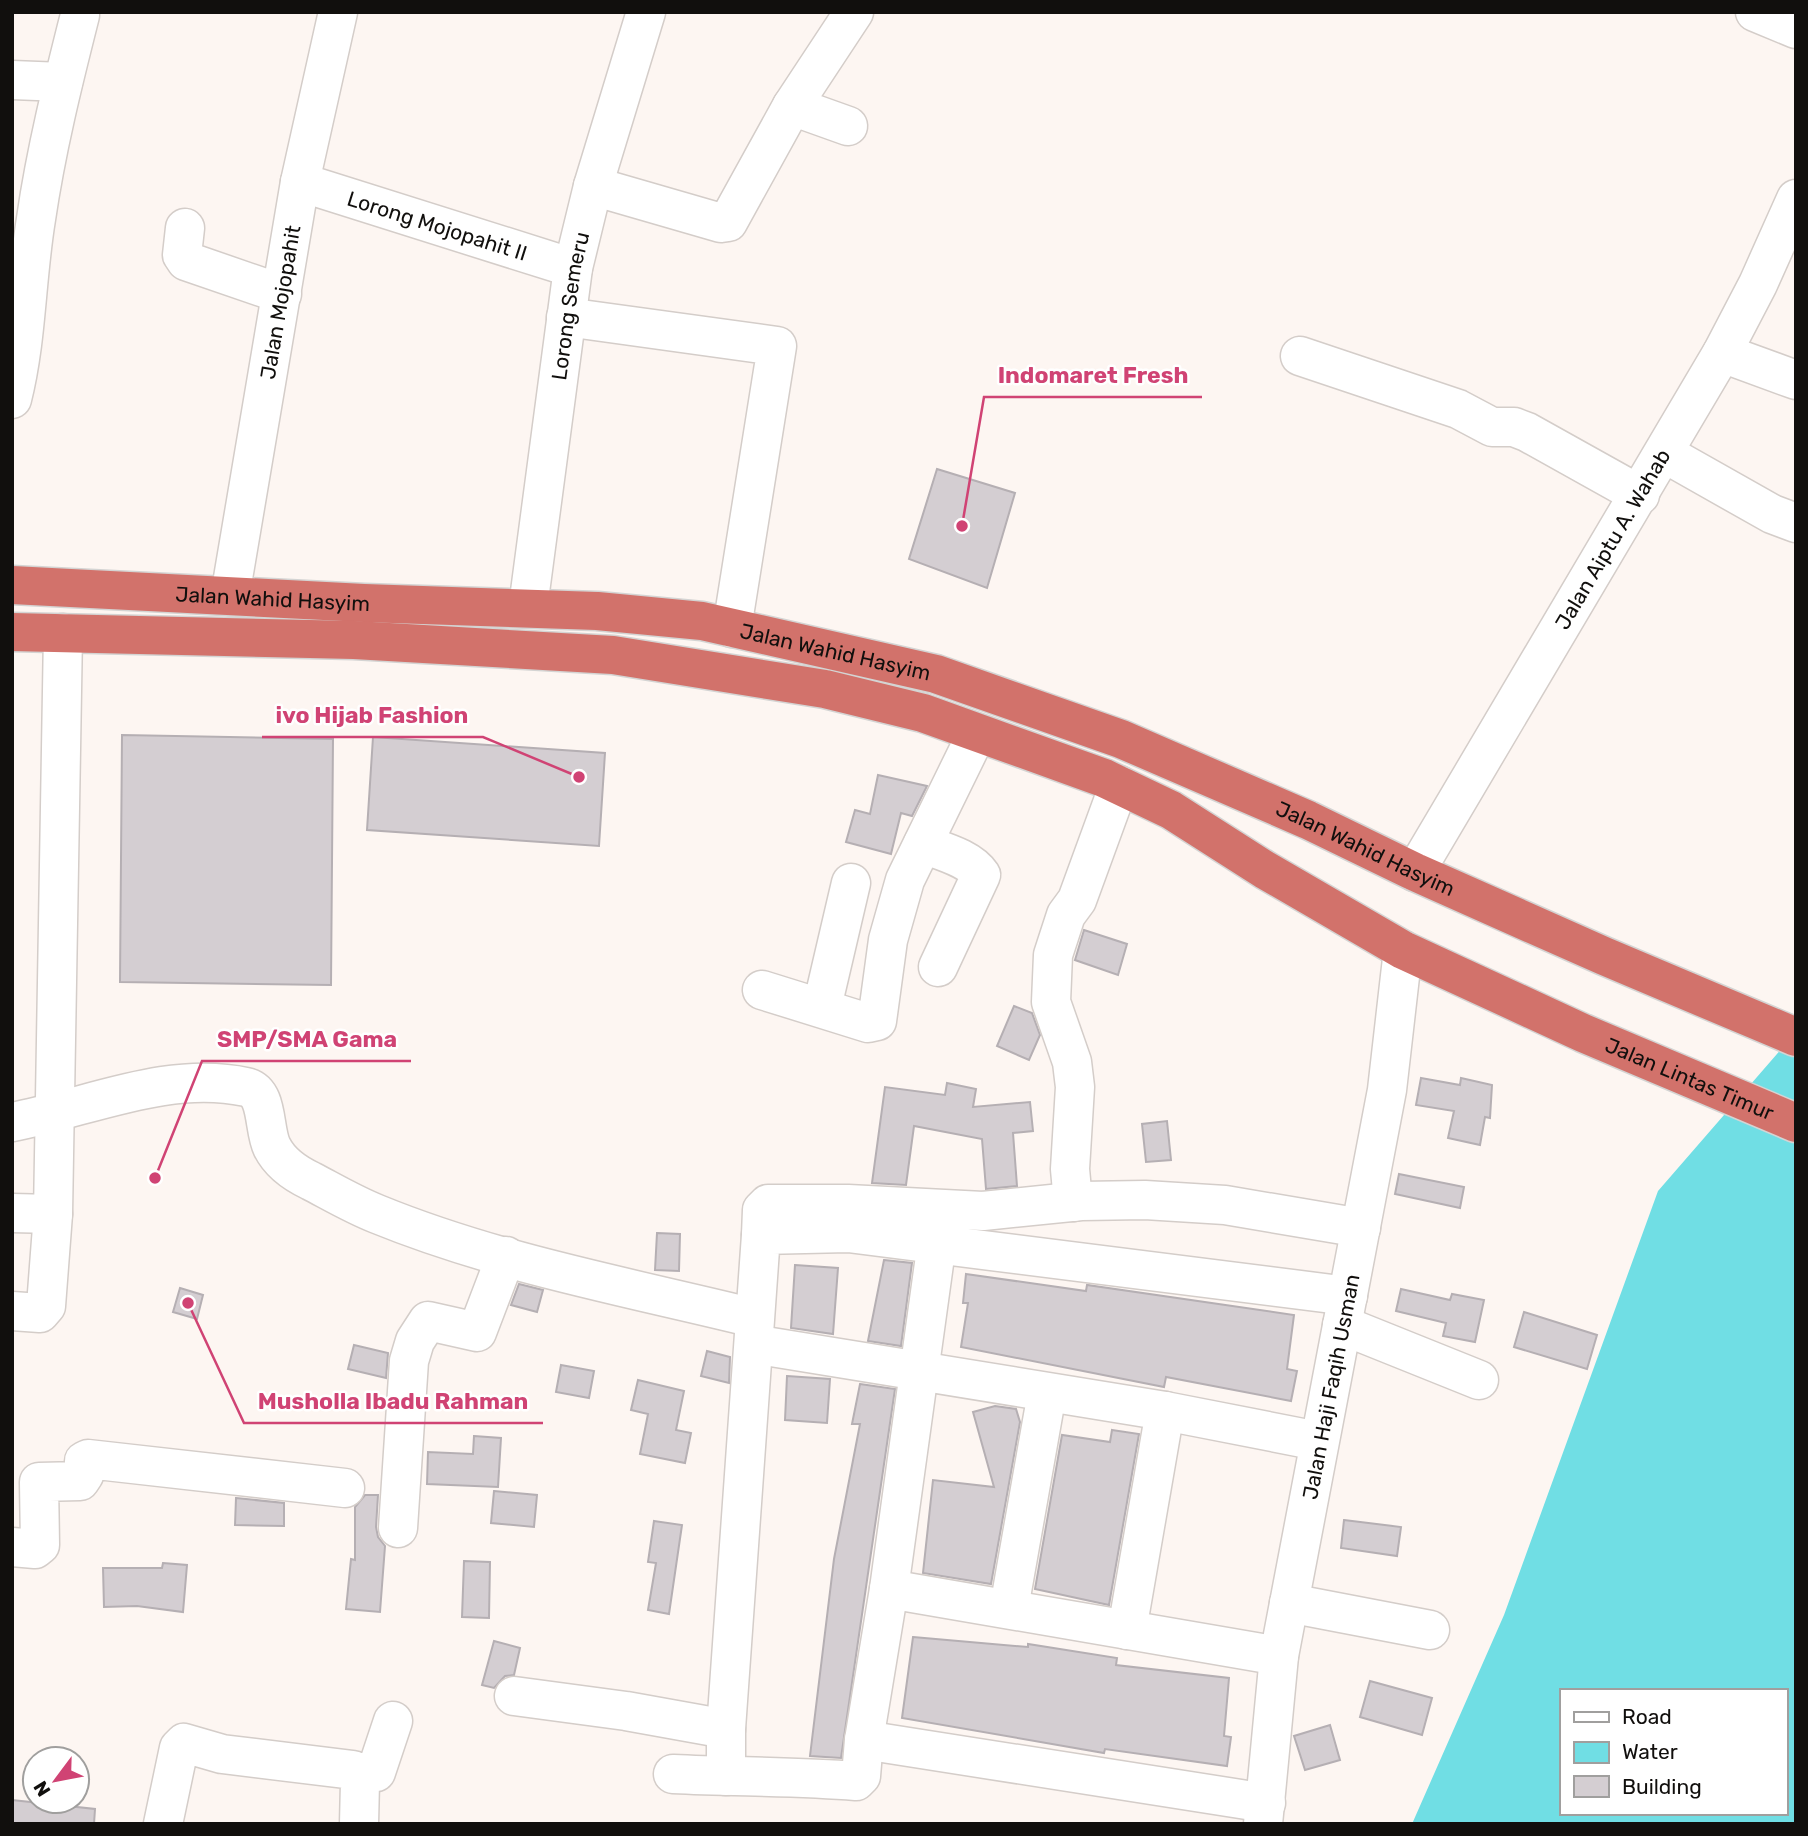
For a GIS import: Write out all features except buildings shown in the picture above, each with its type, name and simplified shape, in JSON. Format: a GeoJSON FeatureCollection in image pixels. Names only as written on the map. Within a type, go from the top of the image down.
{"type":"FeatureCollection","features":[{"type":"Feature","properties":{"kind":"highway","name":"Jalan Wahid Hasyim"},"geometry":{"type":"LineString","coordinates":[[12,585],[528,607],[689,620],[833,649],[936,674],[1121,739],[1308,820],[1415,872],[1604,956],[1796,1037]]}},
{"type":"Feature","properties":{"kind":"highway","name":"Jalan Wahid Hasyim"},"geometry":{"type":"LineString","coordinates":[[12,632],[354,640],[613,654],[825,690],[923,713],[1119,785],[1171,810],[1265,870],[1403,950],[1583,1033]]}},
{"type":"Feature","properties":{"kind":"highway"},"geometry":{"type":"LineString","coordinates":[[825,690],[833,649]]}},
{"type":"Feature","properties":{"kind":"highway","name":"Jalan Lintas Timur"},"geometry":{"type":"LineString","coordinates":[[1583,1033],[1796,1123]]}},
{"type":"Feature","properties":{"kind":"street","name":"Jalan Mojopahit"},"geometry":{"type":"LineString","coordinates":[[230,596],[300,182],[338,12]]}},
{"type":"Feature","properties":{"kind":"street","name":"Lorong Semeru"},"geometry":{"type":"LineString","coordinates":[[528,607],[573,268],[593,186],[646,12]]}},
{"type":"Feature","properties":{"kind":"street"},"geometry":{"type":"LineString","coordinates":[[593,186],[721,223],[728,222],[792,106],[854,12]]}},
{"type":"Feature","properties":{"kind":"street"},"geometry":{"type":"LineString","coordinates":[[1755,12],[1796,29]]}},
{"type":"Feature","properties":{"kind":"street"},"geometry":{"type":"LineString","coordinates":[[15,375],[24,219],[80,15]]}},
{"type":"Feature","properties":{"kind":"street"},"geometry":{"type":"LineString","coordinates":[[12,80],[63,82]]}},
{"type":"Feature","properties":{"kind":"street"},"geometry":{"type":"LineString","coordinates":[[792,106],[848,127]]}},
{"type":"Feature","properties":{"kind":"street","name":"Lorong Mojopahit II"},"geometry":{"type":"LineString","coordinates":[[300,182],[573,268]]}},
{"type":"Feature","properties":{"kind":"street","name":"Jalan Aiptu A. Wahab"},"geometry":{"type":"LineString","coordinates":[[1415,872],[1722,353],[1796,199]]}},
{"type":"Feature","properties":{"kind":"street"},"geometry":{"type":"LineString","coordinates":[[185,228],[182,255],[186,261],[282,294]]}},
{"type":"Feature","properties":{"kind":"street"},"geometry":{"type":"LineString","coordinates":[[566,317],[777,346],[732,628]]}},
{"type":"Feature","properties":{"kind":"street"},"geometry":{"type":"LineString","coordinates":[[1722,353],[1796,380]]}},
{"type":"Feature","properties":{"kind":"street"},"geometry":{"type":"LineString","coordinates":[[1300,356],[1449,405],[1492,427],[1514,427],[1527,432],[1640,495]]}},
{"type":"Feature","properties":{"kind":"street"},"geometry":{"type":"LineString","coordinates":[[1664,453],[1772,514],[1796,523]]}},
{"type":"Feature","properties":{"kind":"street"},"geometry":{"type":"LineString","coordinates":[[12,1311],[40,1313],[46,1306],[53,1214],[63,633]]}},
{"type":"Feature","properties":{"kind":"street"},"geometry":{"type":"LineString","coordinates":[[762,990],[867,1023],[877,1021],[896,906],[905,880],[976,733]]}},
{"type":"Feature","properties":{"kind":"street"},"geometry":{"type":"LineString","coordinates":[[1073,1202],[1070,1169],[1075,1087],[1065,1037],[1052,1009],[1053,955],[1066,915],[1077,901],[1119,785]]}},
{"type":"Feature","properties":{"kind":"street"},"geometry":{"type":"LineString","coordinates":[[923,844],[960,859],[981,875],[938,967]]}},
{"type":"Feature","properties":{"kind":"street"},"geometry":{"type":"LineString","coordinates":[[822,1007],[851,883]]}},
{"type":"Feature","properties":{"kind":"street","name":"Jalan Haji Faqih Usman"},"geometry":{"type":"LineString","coordinates":[[1265,1813],[1279,1656],[1389,1077],[1403,950]]}},
{"type":"Feature","properties":{"kind":"street"},"geometry":{"type":"LineString","coordinates":[[12,1122],[54,1114],[121,1094],[176,1086],[248,1088],[261,1101],[271,1145],[287,1166],[298,1175],[376,1213],[506,1256],[760,1332],[920,1373],[1165,1411],[1318,1441]]}},
{"type":"Feature","properties":{"kind":"street"},"geometry":{"type":"LineString","coordinates":[[726,1776],[726,1729],[760,1332],[761,1235],[848,1218],[1145,1199],[1226,1205],[1361,1228]]}},
{"type":"Feature","properties":{"kind":"street"},"geometry":{"type":"LineString","coordinates":[[12,1213],[53,1214]]}},
{"type":"Feature","properties":{"kind":"street"},"geometry":{"type":"LineString","coordinates":[[848,1218],[937,1242],[1345,1311],[1479,1380]]}},
{"type":"Feature","properties":{"kind":"street"},"geometry":{"type":"LineString","coordinates":[[673,1774],[769,1775],[856,1781],[861,1778],[864,1740],[889,1590],[937,1242]]}},
{"type":"Feature","properties":{"kind":"street"},"geometry":{"type":"LineString","coordinates":[[398,1528],[408,1410],[407,1376],[415,1340],[428,1321],[477,1332],[506,1256]]}},
{"type":"Feature","properties":{"kind":"street"},"geometry":{"type":"LineString","coordinates":[[1009,1608],[1046,1393]]}},
{"type":"Feature","properties":{"kind":"street"},"geometry":{"type":"LineString","coordinates":[[1127,1630],[1165,1411]]}},
{"type":"Feature","properties":{"kind":"street"},"geometry":{"type":"LineString","coordinates":[[12,1547],[35,1549],[40,1545],[39,1482],[80,1480],[84,1475],[84,1461],[88,1459],[345,1488]]}},
{"type":"Feature","properties":{"kind":"street"},"geometry":{"type":"LineString","coordinates":[[889,1590],[1009,1608],[1279,1656]]}},
{"type":"Feature","properties":{"kind":"street"},"geometry":{"type":"LineString","coordinates":[[1289,1603],[1430,1630]]}},
{"type":"Feature","properties":{"kind":"street"},"geometry":{"type":"LineString","coordinates":[[514,1696],[626,1711],[726,1729]]}},
{"type":"Feature","properties":{"kind":"street"},"geometry":{"type":"LineString","coordinates":[[163,1824],[171,1778],[182,1743],[222,1754],[344,1767],[356,1772],[376,1772],[393,1721]]}},
{"type":"Feature","properties":{"kind":"street"},"geometry":{"type":"LineString","coordinates":[[864,1740],[1265,1813]]}},
{"type":"Feature","properties":{"kind":"street"},"geometry":{"type":"LineString","coordinates":[[356,1772],[360,1782],[359,1824]]}},
{"type":"Feature","properties":{"kind":"water"},"geometry":{"type":"Polygon","coordinates":[[[1796,1032],[1796,1824],[1412,1824],[1504,1615],[1658,1191],[1796,1032]]]}},
{"type":"Feature","properties":{"kind":"place","name":"Indomaret Fresh"},"geometry":{"type":"Point","coordinates":[962,526]}},
{"type":"Feature","properties":{"kind":"place","name":"ivo Hijab Fashion"},"geometry":{"type":"Point","coordinates":[579,777]}},
{"type":"Feature","properties":{"kind":"place","name":"SMP/SMA Gama"},"geometry":{"type":"Point","coordinates":[155,1178]}},
{"type":"Feature","properties":{"kind":"place","name":"Musholla Ibadu Rahman"},"geometry":{"type":"Point","coordinates":[188,1303]}}]}
